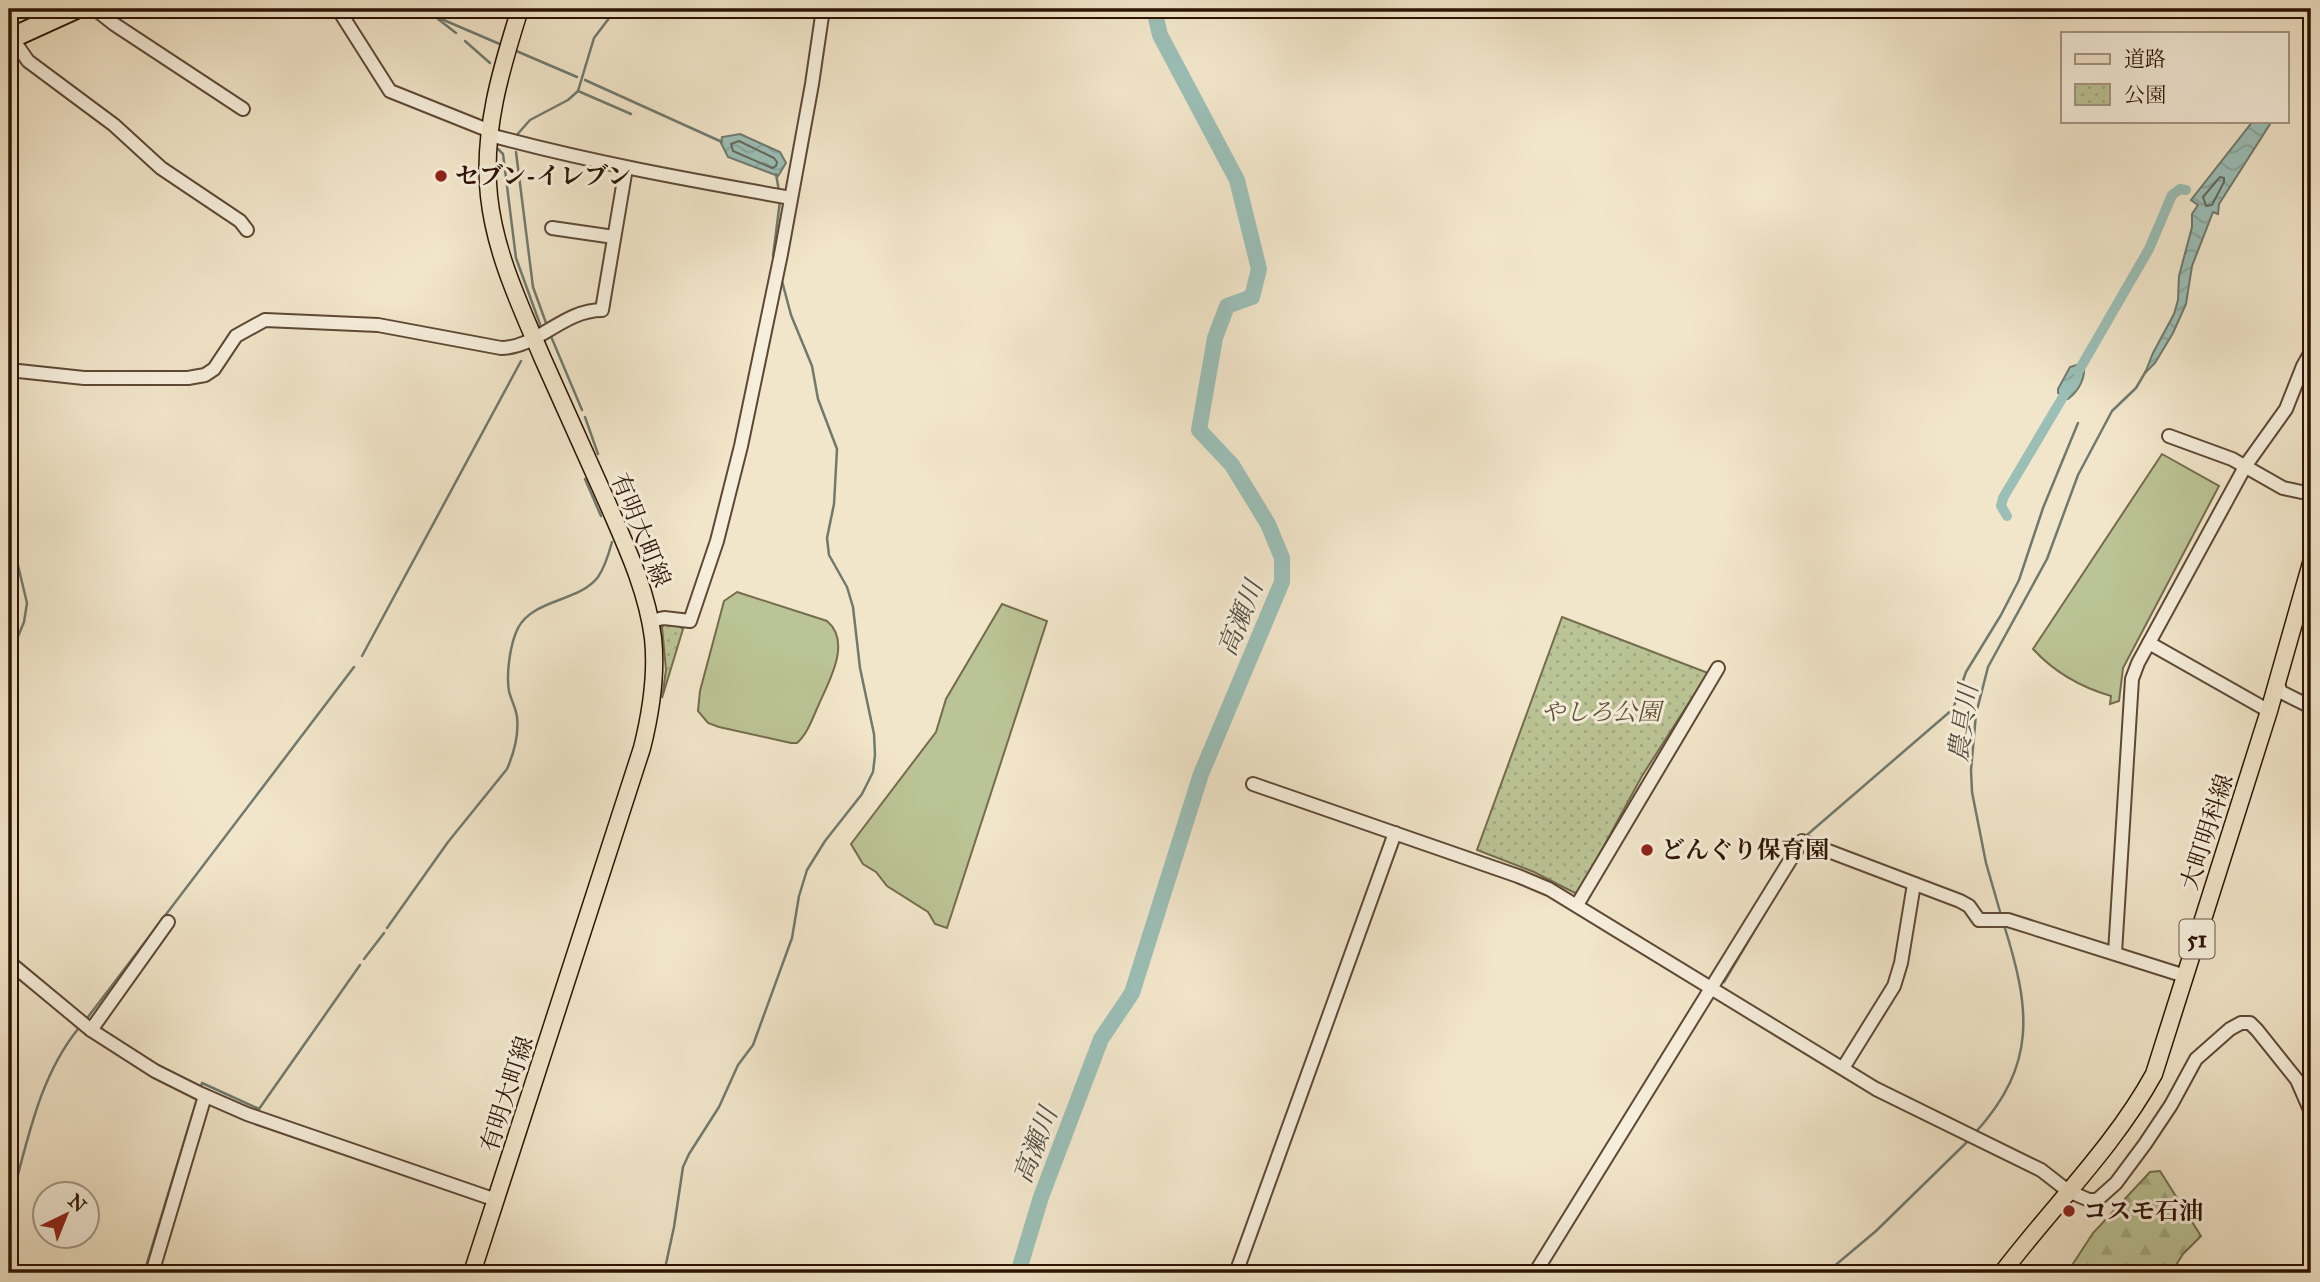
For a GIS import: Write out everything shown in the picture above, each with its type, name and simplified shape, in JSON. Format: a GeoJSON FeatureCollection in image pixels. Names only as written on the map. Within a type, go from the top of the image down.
{"type":"FeatureCollection","features":[{"type":"Feature","properties":{"kind":"highway"},"geometry":{"type":"LineString","coordinates":[[10,39],[39,17],[75,9]]}},
{"type":"Feature","properties":{"kind":"main road","name":"有明大町線"},"geometry":{"type":"LineString","coordinates":[[472,1273],[642,748],[653,690],[654,655],[650,621],[638,573],[508,276],[493,220],[488,176],[490,133],[505,56],[520,9]]}},
{"type":"Feature","properties":{"kind":"main road","name":"大町明科線"},"geometry":{"type":"LineString","coordinates":[[2002,1273],[2119,1129],[2154,1074],[2269,711],[2311,563]]}},
{"type":"Feature","properties":{"kind":"street"},"geometry":{"type":"LineString","coordinates":[[95,9],[243,109]]}},
{"type":"Feature","properties":{"kind":"street"},"geometry":{"type":"LineString","coordinates":[[338,9],[390,91],[490,133],[526,146],[626,168],[791,198]]}},
{"type":"Feature","properties":{"kind":"street"},"geometry":{"type":"LineString","coordinates":[[650,621],[664,618],[690,621],[717,541],[741,446],[791,198],[814,72],[822,9]]}},
{"type":"Feature","properties":{"kind":"street"},"geometry":{"type":"LineString","coordinates":[[10,39],[28,61],[114,125],[161,167],[240,221],[247,230]]}},
{"type":"Feature","properties":{"kind":"street"},"geometry":{"type":"LineString","coordinates":[[9,370],[84,378],[188,379],[205,375],[214,369],[236,336],[265,320],[378,325],[501,348],[515,348],[574,316],[602,310],[626,168]]}},
{"type":"Feature","properties":{"kind":"street"},"geometry":{"type":"LineString","coordinates":[[552,228],[614,237]]}},
{"type":"Feature","properties":{"kind":"street"},"geometry":{"type":"LineString","coordinates":[[2115,953],[2131,687],[2135,670],[2246,466],[2286,409],[2311,352]]}},
{"type":"Feature","properties":{"kind":"street"},"geometry":{"type":"LineString","coordinates":[[2169,436],[2246,466],[2283,488],[2311,494]]}},
{"type":"Feature","properties":{"kind":"street"},"geometry":{"type":"LineString","coordinates":[[2149,643],[2269,711]]}},
{"type":"Feature","properties":{"kind":"street"},"geometry":{"type":"LineString","coordinates":[[1577,905],[1718,667]]}},
{"type":"Feature","properties":{"kind":"street"},"geometry":{"type":"LineString","coordinates":[[2277,682],[2281,692],[2311,707]]}},
{"type":"Feature","properties":{"kind":"street"},"geometry":{"type":"LineString","coordinates":[[1253,784],[1518,876],[1577,905],[1875,1089],[2041,1170],[2068,1191],[2089,1200],[2097,1200],[2116,1183],[2171,1105],[2196,1059],[2218,1037],[2241,1023],[2247,1022],[2254,1026],[2297,1080],[2311,1112]]}},
{"type":"Feature","properties":{"kind":"street"},"geometry":{"type":"LineString","coordinates":[[1236,1273],[1395,833]]}},
{"type":"Feature","properties":{"kind":"street"},"geometry":{"type":"LineString","coordinates":[[1535,1273],[1802,841],[1965,903],[1977,918],[2008,920],[2185,976]]}},
{"type":"Feature","properties":{"kind":"street"},"geometry":{"type":"LineString","coordinates":[[1843,1068],[1894,986],[1901,963],[1913,884]]}},
{"type":"Feature","properties":{"kind":"street"},"geometry":{"type":"LineString","coordinates":[[91,1030],[168,922]]}},
{"type":"Feature","properties":{"kind":"street"},"geometry":{"type":"LineString","coordinates":[[9,962],[91,1030],[155,1071],[205,1096],[247,1114],[496,1200]]}},
{"type":"Feature","properties":{"kind":"street"},"geometry":{"type":"LineString","coordinates":[[152,1273],[205,1096]]}},
{"type":"Feature","properties":{"kind":"green space"},"geometry":{"type":"Polygon","coordinates":[[[2162,454],[2219,486],[2123,668],[2119,701],[2110,704],[2111,696],[2069,678],[2033,649],[2162,454]]]}},
{"type":"Feature","properties":{"kind":"green space"},"geometry":{"type":"Polygon","coordinates":[[[737,592],[827,621],[838,640],[833,673],[810,725],[797,743],[719,727],[708,723],[698,711],[700,691],[724,601],[737,592]]]}},
{"type":"Feature","properties":{"kind":"green space"},"geometry":{"type":"Polygon","coordinates":[[[1002,604],[1047,621],[947,928],[935,924],[928,912],[887,886],[876,872],[863,864],[851,844],[936,732],[946,699],[1002,604]]]}},
{"type":"Feature","properties":{"kind":"green space","name":"やしろ公園"},"geometry":{"type":"Polygon","coordinates":[[[1562,617],[1708,673],[1642,776],[1580,890],[1575,893],[1534,872],[1477,850],[1562,617]]]}},
{"type":"Feature","properties":{"kind":"green space"},"geometry":{"type":"Polygon","coordinates":[[[664,624],[683,629],[662,698],[666,670],[662,627],[664,624]]]}},
{"type":"Feature","properties":{"kind":"green space"},"geometry":{"type":"Polygon","coordinates":[[[2160,1171],[2201,1236],[2183,1254],[2171,1273],[2067,1273],[2093,1233],[2150,1172],[2160,1171]]]}},
{"type":"Feature","properties":{"kind":"water"},"geometry":{"type":"Polygon","coordinates":[[[2252,122],[2271,122],[2219,204],[2218,214],[2213,212],[2192,266],[2186,304],[2173,333],[2155,363],[2145,373],[2174,314],[2178,300],[2179,276],[2192,227],[2192,214],[2198,205],[2191,200],[2252,122]]]}},
{"type":"Feature","properties":{"kind":"water"},"geometry":{"type":"Polygon","coordinates":[[[740,134],[780,152],[786,163],[778,176],[728,157],[721,143],[722,137],[740,134]]]}},
{"type":"Feature","properties":{"kind":"water"},"geometry":{"type":"Polygon","coordinates":[[[2083,363],[2083,378],[2076,392],[2068,399],[2058,393],[2070,367],[2083,363]]]}},
{"type":"Feature","properties":{"kind":"waterway"},"geometry":{"type":"LineString","coordinates":[[9,17],[15,9]]}},
{"type":"Feature","properties":{"kind":"waterway"},"geometry":{"type":"LineString","coordinates":[[418,9],[502,45]]}},
{"type":"Feature","properties":{"kind":"waterway"},"geometry":{"type":"LineString","coordinates":[[616,9],[594,38],[578,91],[631,114]]}},
{"type":"Feature","properties":{"kind":"waterway","name":"高瀬川"},"geometry":{"type":"LineString","coordinates":[[1018,1273],[1041,1197],[1101,1039],[1132,993],[1201,774],[1282,582],[1282,558],[1268,524],[1232,465],[1199,430],[1215,338],[1227,306],[1252,297],[1259,269],[1237,180],[1160,35],[1154,9]]}},
{"type":"Feature","properties":{"kind":"waterway"},"geometry":{"type":"LineString","coordinates":[[438,19],[456,33]]}},
{"type":"Feature","properties":{"kind":"waterway"},"geometry":{"type":"LineString","coordinates":[[465,41],[490,63]]}},
{"type":"Feature","properties":{"kind":"waterway"},"geometry":{"type":"LineString","coordinates":[[514,50],[577,77]]}},
{"type":"Feature","properties":{"kind":"waterway"},"geometry":{"type":"LineString","coordinates":[[585,80],[722,142]]}},
{"type":"Feature","properties":{"kind":"waterway"},"geometry":{"type":"LineString","coordinates":[[515,137],[530,120],[568,100],[578,91]]}},
{"type":"Feature","properties":{"kind":"waterway"},"geometry":{"type":"LineString","coordinates":[[9,123],[15,133],[9,185]]}},
{"type":"Feature","properties":{"kind":"waterway"},"geometry":{"type":"LineString","coordinates":[[498,149],[503,154],[516,258],[541,327]]}},
{"type":"Feature","properties":{"kind":"waterway"},"geometry":{"type":"LineString","coordinates":[[516,152],[533,287],[546,323]]}},
{"type":"Feature","properties":{"kind":"waterway"},"geometry":{"type":"LineString","coordinates":[[776,174],[779,191]]}},
{"type":"Feature","properties":{"kind":"waterway"},"geometry":{"type":"LineString","coordinates":[[2078,372],[2149,249],[2172,195],[2180,189],[2186,190]]}},
{"type":"Feature","properties":{"kind":"waterway"},"geometry":{"type":"LineString","coordinates":[[773,256],[780,201]]}},
{"type":"Feature","properties":{"kind":"waterway"},"geometry":{"type":"LineString","coordinates":[[664,1273],[683,1167],[719,1107],[738,1065],[753,1045],[792,938],[799,896],[807,870],[825,841],[862,794],[873,772],[874,734],[860,668],[853,607],[847,587],[829,555],[827,538],[834,504],[837,449],[818,399],[812,366],[791,315],[782,281]]}},
{"type":"Feature","properties":{"kind":"waterway"},"geometry":{"type":"LineString","coordinates":[[550,334],[582,410]]}},
{"type":"Feature","properties":{"kind":"waterway"},"geometry":{"type":"LineString","coordinates":[[362,656],[521,361]]}},
{"type":"Feature","properties":{"kind":"waterway","name":"農具川"},"geometry":{"type":"LineString","coordinates":[[2001,915],[1986,863],[1972,792],[1971,770],[1976,714],[1988,667],[2047,559],[2078,475],[2112,411],[2136,388],[2146,371]]}},
{"type":"Feature","properties":{"kind":"waterway"},"geometry":{"type":"LineString","coordinates":[[2007,516],[2001,506],[2003,498],[2070,385]]}},
{"type":"Feature","properties":{"kind":"waterway"},"geometry":{"type":"LineString","coordinates":[[585,417],[598,454]]}},
{"type":"Feature","properties":{"kind":"waterway"},"geometry":{"type":"LineString","coordinates":[[1806,839],[1808,834],[1953,709],[1966,672],[2019,580],[2043,508],[2078,423]]}},
{"type":"Feature","properties":{"kind":"waterway"},"geometry":{"type":"LineString","coordinates":[[585,479],[601,516]]}},
{"type":"Feature","properties":{"kind":"waterway"},"geometry":{"type":"LineString","coordinates":[[9,528],[27,603],[24,622],[9,658]]}},
{"type":"Feature","properties":{"kind":"waterway"},"geometry":{"type":"LineString","coordinates":[[387,928],[448,842],[507,769],[517,730],[508,676],[511,650],[518,628],[534,611],[590,585],[603,569],[612,542]]}},
{"type":"Feature","properties":{"kind":"waterway"},"geometry":{"type":"LineString","coordinates":[[88,1017],[354,667]]}},
{"type":"Feature","properties":{"kind":"waterway"},"geometry":{"type":"LineString","coordinates":[[1724,982],[1778,891]]}},
{"type":"Feature","properties":{"kind":"waterway","name":"農具川"},"geometry":{"type":"LineString","coordinates":[[1975,1133],[2010,1083],[2019,1059],[2023,1034],[2019,983],[2004,925]]}},
{"type":"Feature","properties":{"kind":"waterway"},"geometry":{"type":"LineString","coordinates":[[364,959],[384,933]]}},
{"type":"Feature","properties":{"kind":"waterway"},"geometry":{"type":"LineString","coordinates":[[200,1090],[202,1083],[259,1109],[360,965]]}},
{"type":"Feature","properties":{"kind":"waterway"},"geometry":{"type":"LineString","coordinates":[[9,1207],[43,1092],[52,1070],[78,1029]]}},
{"type":"Feature","properties":{"kind":"waterway"},"geometry":{"type":"LineString","coordinates":[[144,1273],[198,1096]]}},
{"type":"Feature","properties":{"kind":"waterway","name":"農具川"},"geometry":{"type":"LineString","coordinates":[[1826,1273],[1876,1231],[1968,1141]]}},
{"type":"Feature","properties":{"kind":"place","name":"セブン-イレブン"},"geometry":{"type":"Point","coordinates":[441,176]}},
{"type":"Feature","properties":{"kind":"place","name":"どんぐり保育園"},"geometry":{"type":"Point","coordinates":[1647,850]}},
{"type":"Feature","properties":{"kind":"place","name":"コスモ石油"},"geometry":{"type":"Point","coordinates":[2069,1211]}}]}
